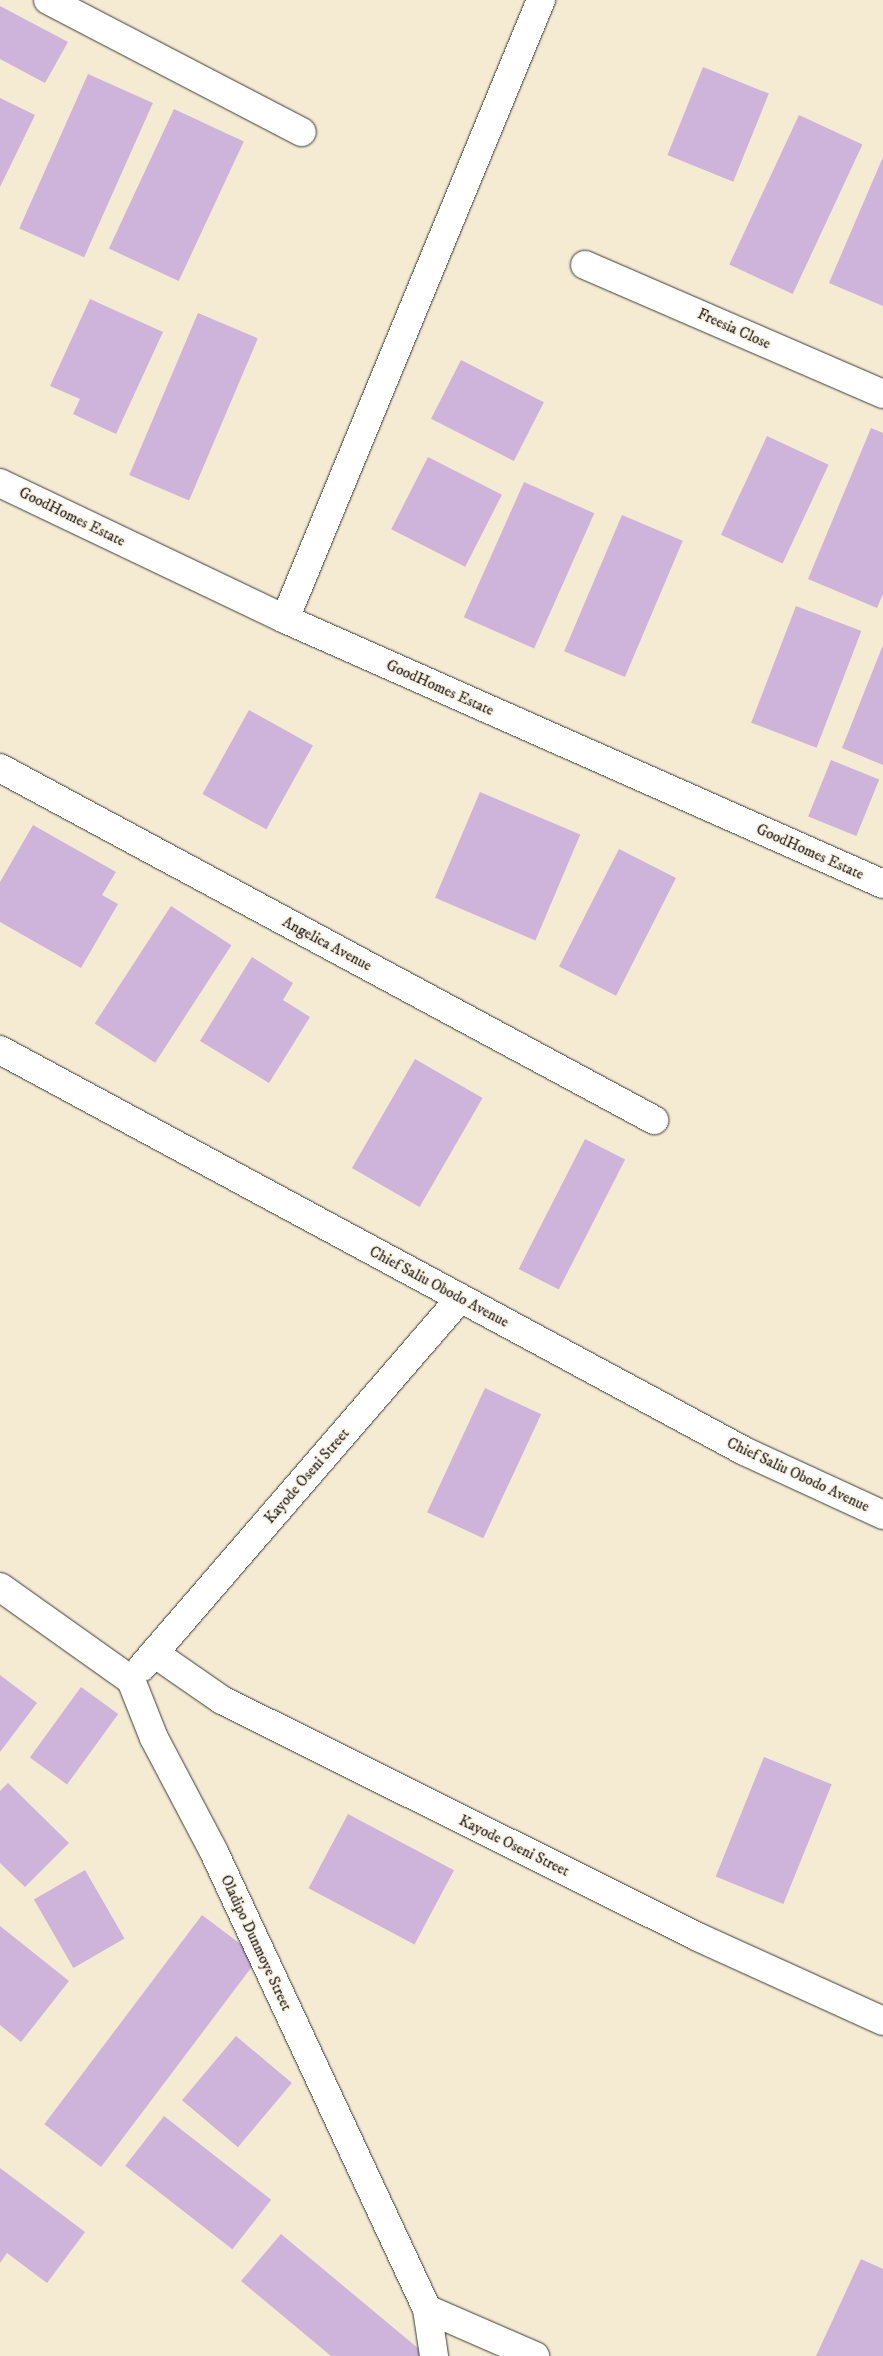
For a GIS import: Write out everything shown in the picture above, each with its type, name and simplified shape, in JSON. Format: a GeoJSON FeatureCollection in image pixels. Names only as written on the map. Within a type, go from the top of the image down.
{"type":"FeatureCollection","features":[{"type":"Feature","properties":{"kind":"street"},"geometry":{"type":"LineString","coordinates":[[48,0],[302,132]]}},
{"type":"Feature","properties":{"kind":"street"},"geometry":{"type":"LineString","coordinates":[[285,619],[541,0]]}},
{"type":"Feature","properties":{"kind":"street","name":"Freesia Close"},"geometry":{"type":"LineString","coordinates":[[586,265],[883,394]]}},
{"type":"Feature","properties":{"kind":"street","name":"GoodHomes Estate"},"geometry":{"type":"LineString","coordinates":[[0,483],[285,619],[883,884]]}},
{"type":"Feature","properties":{"kind":"street","name":"Angelica Avenue"},"geometry":{"type":"LineString","coordinates":[[0,768],[654,1120]]}},
{"type":"Feature","properties":{"kind":"street","name":"Chief Saliu Obodo Avenue"},"geometry":{"type":"LineString","coordinates":[[0,1050],[744,1451],[883,1515]]}},
{"type":"Feature","properties":{"kind":"street","name":"Kayode Oseni Street"},"geometry":{"type":"LineString","coordinates":[[131,1680],[460,1298]]}},
{"type":"Feature","properties":{"kind":"street"},"geometry":{"type":"LineString","coordinates":[[0,1587],[131,1680]]}},
{"type":"Feature","properties":{"kind":"street","name":"Kayode Oseni Street"},"geometry":{"type":"LineString","coordinates":[[154,1653],[222,1700],[698,1937],[883,2021]]}},
{"type":"Feature","properties":{"kind":"street","name":"Oladipo Dunmoye Street"},"geometry":{"type":"LineString","coordinates":[[131,1680],[154,1738],[214,1852],[427,2309],[434,2356]]}},
{"type":"Feature","properties":{"kind":"street"},"geometry":{"type":"LineString","coordinates":[[427,2309],[535,2356]]}},
{"type":"Feature","properties":{"kind":"building"},"geometry":{"type":"Polygon","coordinates":[[[0,6],[68,42],[45,83],[0,59],[0,6]]]}},
{"type":"Feature","properties":{"kind":"building"},"geometry":{"type":"Polygon","coordinates":[[[703,67],[769,94],[733,182],[667,155],[703,67]]]}},
{"type":"Feature","properties":{"kind":"building"},"geometry":{"type":"Polygon","coordinates":[[[88,74],[153,103],[84,257],[19,228],[88,74]]]}},
{"type":"Feature","properties":{"kind":"building"},"geometry":{"type":"Polygon","coordinates":[[[0,98],[35,115],[0,187],[0,98]]]}},
{"type":"Feature","properties":{"kind":"building"},"geometry":{"type":"Polygon","coordinates":[[[174,109],[244,142],[179,281],[109,249],[174,109]]]}},
{"type":"Feature","properties":{"kind":"building"},"geometry":{"type":"Polygon","coordinates":[[[799,115],[862,145],[793,294],[729,265],[799,115]]]}},
{"type":"Feature","properties":{"kind":"building"},"geometry":{"type":"Polygon","coordinates":[[[883,157],[883,306],[829,283],[883,157]]]}},
{"type":"Feature","properties":{"kind":"building"},"geometry":{"type":"Polygon","coordinates":[[[90,299],[163,332],[116,434],[73,414],[80,399],[50,386],[90,299]]]}},
{"type":"Feature","properties":{"kind":"building"},"geometry":{"type":"Polygon","coordinates":[[[198,313],[258,338],[189,500],[129,475],[198,313]]]}},
{"type":"Feature","properties":{"kind":"building"},"geometry":{"type":"Polygon","coordinates":[[[461,360],[544,402],[514,461],[431,419],[461,360]]]}},
{"type":"Feature","properties":{"kind":"building"},"geometry":{"type":"Polygon","coordinates":[[[871,428],[883,433],[883,594],[877,608],[808,579],[871,428]]]}},
{"type":"Feature","properties":{"kind":"building"},"geometry":{"type":"Polygon","coordinates":[[[767,436],[829,465],[783,564],[721,535],[767,436]]]}},
{"type":"Feature","properties":{"kind":"building"},"geometry":{"type":"Polygon","coordinates":[[[428,457],[502,495],[465,567],[391,529],[428,457]]]}},
{"type":"Feature","properties":{"kind":"building"},"geometry":{"type":"Polygon","coordinates":[[[524,482],[594,513],[534,649],[464,617],[524,482]]]}},
{"type":"Feature","properties":{"kind":"building"},"geometry":{"type":"Polygon","coordinates":[[[622,515],[683,541],[625,677],[564,651],[622,515]]]}},
{"type":"Feature","properties":{"kind":"building"},"geometry":{"type":"Polygon","coordinates":[[[796,606],[861,631],[817,748],[751,723],[796,606]]]}},
{"type":"Feature","properties":{"kind":"building"},"geometry":{"type":"Polygon","coordinates":[[[883,645],[883,765],[842,748],[883,645]]]}},
{"type":"Feature","properties":{"kind":"building"},"geometry":{"type":"Polygon","coordinates":[[[249,710],[313,745],[266,829],[202,794],[249,710]]]}},
{"type":"Feature","properties":{"kind":"building"},"geometry":{"type":"Polygon","coordinates":[[[831,760],[879,779],[856,836],[808,817],[831,760]]]}},
{"type":"Feature","properties":{"kind":"building"},"geometry":{"type":"Polygon","coordinates":[[[480,792],[580,835],[535,940],[435,898],[480,792]]]}},
{"type":"Feature","properties":{"kind":"building"},"geometry":{"type":"Polygon","coordinates":[[[33,825],[116,872],[102,895],[118,904],[81,968],[0,922],[0,882],[33,825]]]}},
{"type":"Feature","properties":{"kind":"building"},"geometry":{"type":"Polygon","coordinates":[[[619,849],[676,878],[616,996],[559,967],[619,849]]]}},
{"type":"Feature","properties":{"kind":"building"},"geometry":{"type":"Polygon","coordinates":[[[171,906],[231,945],[155,1063],[95,1023],[171,906]]]}},
{"type":"Feature","properties":{"kind":"building"},"geometry":{"type":"Polygon","coordinates":[[[252,957],[293,983],[283,1000],[310,1017],[269,1083],[200,1041],[252,957]]]}},
{"type":"Feature","properties":{"kind":"building"},"geometry":{"type":"Polygon","coordinates":[[[415,1059],[483,1098],[420,1207],[352,1168],[415,1059]]]}},
{"type":"Feature","properties":{"kind":"building"},"geometry":{"type":"Polygon","coordinates":[[[585,1139],[625,1159],[559,1290],[519,1269],[585,1139]]]}},
{"type":"Feature","properties":{"kind":"building"},"geometry":{"type":"Polygon","coordinates":[[[485,1388],[541,1414],[483,1538],[427,1512],[485,1388]]]}},
{"type":"Feature","properties":{"kind":"building"},"geometry":{"type":"Polygon","coordinates":[[[0,1675],[37,1703],[0,1752],[0,1675]]]}},
{"type":"Feature","properties":{"kind":"building"},"geometry":{"type":"Polygon","coordinates":[[[81,1687],[118,1714],[67,1784],[30,1757],[81,1687]]]}},
{"type":"Feature","properties":{"kind":"building"},"geometry":{"type":"Polygon","coordinates":[[[764,1757],[832,1784],[783,1904],[716,1877],[764,1757]]]}},
{"type":"Feature","properties":{"kind":"building"},"geometry":{"type":"Polygon","coordinates":[[[8,1783],[69,1843],[25,1887],[0,1863],[0,1791],[8,1783]]]}},
{"type":"Feature","properties":{"kind":"building"},"geometry":{"type":"Polygon","coordinates":[[[348,1814],[454,1870],[415,1945],[309,1888],[348,1814]]]}},
{"type":"Feature","properties":{"kind":"building"},"geometry":{"type":"Polygon","coordinates":[[[85,1870],[124,1938],[73,1968],[34,1900],[85,1870]]]}},
{"type":"Feature","properties":{"kind":"building"},"geometry":{"type":"Polygon","coordinates":[[[202,1915],[259,1958],[101,2167],[44,2124],[202,1915]]]}},
{"type":"Feature","properties":{"kind":"building"},"geometry":{"type":"Polygon","coordinates":[[[0,1926],[69,1981],[21,2042],[0,2025],[0,1926]]]}},
{"type":"Feature","properties":{"kind":"building"},"geometry":{"type":"Polygon","coordinates":[[[236,2036],[292,2083],[238,2147],[182,2100],[236,2036]]]}},
{"type":"Feature","properties":{"kind":"building"},"geometry":{"type":"Polygon","coordinates":[[[164,2116],[271,2200],[232,2249],[125,2166],[164,2116]]]}},
{"type":"Feature","properties":{"kind":"building"},"geometry":{"type":"Polygon","coordinates":[[[0,2168],[85,2232],[47,2283],[7,2253],[0,2263],[0,2168]]]}},
{"type":"Feature","properties":{"kind":"building"},"geometry":{"type":"Polygon","coordinates":[[[281,2234],[425,2354],[423,2356],[331,2356],[241,2281],[281,2234]]]}},
{"type":"Feature","properties":{"kind":"building"},"geometry":{"type":"Polygon","coordinates":[[[861,2259],[883,2269],[883,2356],[816,2356],[861,2259]]]}}]}
